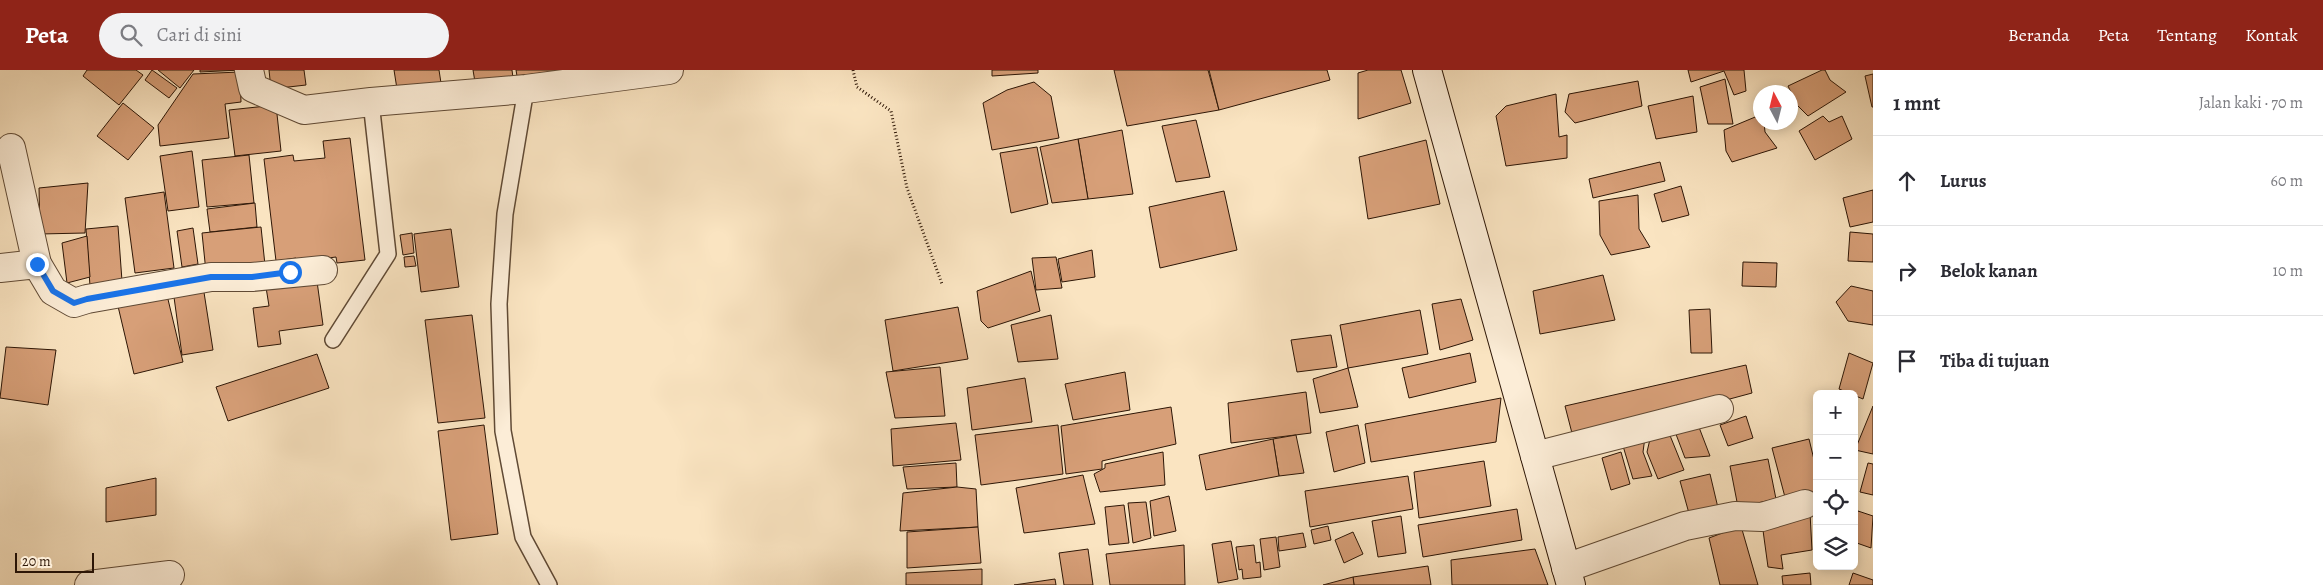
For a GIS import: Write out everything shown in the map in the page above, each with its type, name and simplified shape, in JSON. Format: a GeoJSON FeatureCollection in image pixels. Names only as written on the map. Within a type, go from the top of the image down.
{"type":"FeatureCollection","features":[{"type":"Feature","properties":{"kind":"street"},"geometry":{"type":"LineString","coordinates":[[249,70],[253,88],[304,110],[371,102],[526,89],[669,70]]}},
{"type":"Feature","properties":{"kind":"street"},"geometry":{"type":"LineString","coordinates":[[1427,70],[1568,576],[1685,526],[1735,516],[1762,516],[1805,504]]}},
{"type":"Feature","properties":{"kind":"street"},"geometry":{"type":"LineString","coordinates":[[11,148],[37,264],[53,291],[74,303],[87,299],[211,277],[252,277],[323,270]]}},
{"type":"Feature","properties":{"kind":"street"},"geometry":{"type":"LineString","coordinates":[[0,268],[37,264]]}},
{"type":"Feature","properties":{"kind":"street"},"geometry":{"type":"LineString","coordinates":[[1536,456],[1718,409]]}},
{"type":"Feature","properties":{"kind":"street"},"geometry":{"type":"LineString","coordinates":[[89,585],[170,575]]}},
{"type":"Feature","properties":{"kind":"lane"},"geometry":{"type":"LineString","coordinates":[[526,89],[505,214],[499,304],[503,431],[523,537],[549,585]]}},
{"type":"Feature","properties":{"kind":"lane"},"geometry":{"type":"LineString","coordinates":[[333,340],[388,254],[371,102]]}},
{"type":"Feature","properties":{"kind":"path"},"geometry":{"type":"LineString","coordinates":[[853,70],[857,87],[891,111],[907,188],[942,284]]}},
{"type":"Feature","properties":{"kind":"building"},"geometry":{"type":"Polygon","coordinates":[[[87,70],[136,70],[143,75],[119,105],[83,76],[87,70]]]}},
{"type":"Feature","properties":{"kind":"building"},"geometry":{"type":"Polygon","coordinates":[[[152,70],[177,88],[169,98],[145,80],[152,70]]]}},
{"type":"Feature","properties":{"kind":"building"},"geometry":{"type":"Polygon","coordinates":[[[158,70],[194,70],[180,88],[158,70]]]}},
{"type":"Feature","properties":{"kind":"building"},"geometry":{"type":"Polygon","coordinates":[[[200,70],[241,70],[200,72],[200,70]]]}},
{"type":"Feature","properties":{"kind":"building"},"geometry":{"type":"Polygon","coordinates":[[[269,70],[304,70],[306,85],[271,89],[269,70]]]}},
{"type":"Feature","properties":{"kind":"building"},"geometry":{"type":"Polygon","coordinates":[[[394,70],[439,70],[441,83],[397,89],[394,70]]]}},
{"type":"Feature","properties":{"kind":"building"},"geometry":{"type":"Polygon","coordinates":[[[473,70],[512,70],[513,78],[475,82],[473,70]]]}},
{"type":"Feature","properties":{"kind":"building"},"geometry":{"type":"Polygon","coordinates":[[[516,70],[566,70],[517,76],[516,70]]]}},
{"type":"Feature","properties":{"kind":"building"},"geometry":{"type":"Polygon","coordinates":[[[992,70],[1038,70],[1038,73],[992,76],[992,70]]]}},
{"type":"Feature","properties":{"kind":"building"},"geometry":{"type":"Polygon","coordinates":[[[1114,70],[1208,70],[1219,110],[1127,126],[1114,70]]]}},
{"type":"Feature","properties":{"kind":"building"},"geometry":{"type":"Polygon","coordinates":[[[1209,70],[1327,70],[1330,80],[1219,110],[1209,70]]]}},
{"type":"Feature","properties":{"kind":"building"},"geometry":{"type":"Polygon","coordinates":[[[1368,70],[1401,70],[1411,103],[1358,119],[1358,73],[1368,70]]]}},
{"type":"Feature","properties":{"kind":"building"},"geometry":{"type":"Polygon","coordinates":[[[1688,70],[1744,70],[1746,91],[1734,95],[1724,71],[1691,82],[1688,70]]]}},
{"type":"Feature","properties":{"kind":"building"},"geometry":{"type":"Polygon","coordinates":[[[1825,70],[1830,80],[1846,92],[1808,116],[1798,106],[1798,85],[1790,85],[1825,70]]]}},
{"type":"Feature","properties":{"kind":"building"},"geometry":{"type":"Polygon","coordinates":[[[240,72],[241,102],[225,104],[229,138],[160,146],[158,125],[193,74],[240,72]]]}},
{"type":"Feature","properties":{"kind":"building"},"geometry":{"type":"Polygon","coordinates":[[[1873,74],[1873,107],[1872,107],[1865,76],[1873,74]]]}},
{"type":"Feature","properties":{"kind":"building"},"geometry":{"type":"Polygon","coordinates":[[[1725,79],[1733,124],[1708,124],[1700,87],[1725,79]]]}},
{"type":"Feature","properties":{"kind":"building"},"geometry":{"type":"Polygon","coordinates":[[[1638,81],[1642,106],[1575,123],[1565,112],[1569,94],[1638,81]]]}},
{"type":"Feature","properties":{"kind":"building"},"geometry":{"type":"Polygon","coordinates":[[[1034,82],[1051,96],[1059,138],[992,150],[983,103],[1007,90],[1034,82]]]}},
{"type":"Feature","properties":{"kind":"building"},"geometry":{"type":"Polygon","coordinates":[[[1556,94],[1559,137],[1567,135],[1567,158],[1506,166],[1496,116],[1506,106],[1556,94]]]}},
{"type":"Feature","properties":{"kind":"building"},"geometry":{"type":"Polygon","coordinates":[[[1693,96],[1697,132],[1656,139],[1648,106],[1693,96]]]}},
{"type":"Feature","properties":{"kind":"building"},"geometry":{"type":"Polygon","coordinates":[[[123,103],[154,128],[128,160],[97,136],[123,103]]]}},
{"type":"Feature","properties":{"kind":"building"},"geometry":{"type":"Polygon","coordinates":[[[276,105],[281,151],[235,156],[229,110],[276,105]]]}},
{"type":"Feature","properties":{"kind":"building"},"geometry":{"type":"Polygon","coordinates":[[[1823,116],[1829,122],[1842,116],[1852,139],[1815,160],[1799,131],[1823,116]]]}},
{"type":"Feature","properties":{"kind":"building"},"geometry":{"type":"Polygon","coordinates":[[[1753,118],[1753,130],[1765,130],[1777,148],[1732,162],[1726,151],[1724,130],[1753,118]]]}},
{"type":"Feature","properties":{"kind":"building"},"geometry":{"type":"Polygon","coordinates":[[[1196,120],[1210,177],[1176,182],[1162,126],[1196,120]]]}},
{"type":"Feature","properties":{"kind":"building"},"geometry":{"type":"Polygon","coordinates":[[[1122,130],[1133,194],[1088,199],[1078,139],[1122,130]]]}},
{"type":"Feature","properties":{"kind":"building"},"geometry":{"type":"Polygon","coordinates":[[[350,138],[365,260],[337,263],[336,257],[296,262],[296,258],[276,261],[264,159],[293,155],[294,161],[325,158],[323,141],[350,138]]]}},
{"type":"Feature","properties":{"kind":"building"},"geometry":{"type":"Polygon","coordinates":[[[1078,139],[1088,199],[1052,203],[1040,147],[1078,139]]]}},
{"type":"Feature","properties":{"kind":"building"},"geometry":{"type":"Polygon","coordinates":[[[1426,140],[1440,204],[1368,219],[1359,157],[1426,140]]]}},
{"type":"Feature","properties":{"kind":"building"},"geometry":{"type":"Polygon","coordinates":[[[1037,147],[1048,204],[1011,213],[1000,153],[1037,147]]]}},
{"type":"Feature","properties":{"kind":"building"},"geometry":{"type":"Polygon","coordinates":[[[192,151],[199,207],[168,211],[160,156],[192,151]]]}},
{"type":"Feature","properties":{"kind":"building"},"geometry":{"type":"Polygon","coordinates":[[[249,155],[254,203],[207,207],[202,160],[249,155]]]}},
{"type":"Feature","properties":{"kind":"building"},"geometry":{"type":"Polygon","coordinates":[[[1660,162],[1665,181],[1593,198],[1589,179],[1660,162]]]}},
{"type":"Feature","properties":{"kind":"building"},"geometry":{"type":"Polygon","coordinates":[[[88,183],[85,233],[40,234],[39,188],[88,183]]]}},
{"type":"Feature","properties":{"kind":"building"},"geometry":{"type":"Polygon","coordinates":[[[1681,186],[1689,215],[1662,222],[1654,194],[1681,186]]]}},
{"type":"Feature","properties":{"kind":"building"},"geometry":{"type":"Polygon","coordinates":[[[1873,190],[1873,222],[1850,227],[1843,198],[1873,190]]]}},
{"type":"Feature","properties":{"kind":"building"},"geometry":{"type":"Polygon","coordinates":[[[1224,191],[1237,250],[1160,268],[1149,207],[1224,191]]]}},
{"type":"Feature","properties":{"kind":"building"},"geometry":{"type":"Polygon","coordinates":[[[164,192],[174,268],[135,273],[125,198],[164,192]]]}},
{"type":"Feature","properties":{"kind":"building"},"geometry":{"type":"Polygon","coordinates":[[[1638,195],[1639,229],[1650,247],[1611,255],[1600,235],[1599,201],[1638,195]]]}},
{"type":"Feature","properties":{"kind":"building"},"geometry":{"type":"Polygon","coordinates":[[[255,203],[257,227],[210,232],[207,209],[255,203]]]}},
{"type":"Feature","properties":{"kind":"building"},"geometry":{"type":"Polygon","coordinates":[[[118,226],[122,281],[90,286],[86,229],[118,226]]]}},
{"type":"Feature","properties":{"kind":"building"},"geometry":{"type":"Polygon","coordinates":[[[261,227],[265,265],[206,272],[202,233],[261,227]]]}},
{"type":"Feature","properties":{"kind":"building"},"geometry":{"type":"Polygon","coordinates":[[[193,228],[198,264],[182,267],[177,231],[193,228]]]}},
{"type":"Feature","properties":{"kind":"building"},"geometry":{"type":"Polygon","coordinates":[[[451,229],[459,287],[421,292],[414,234],[451,229]]]}},
{"type":"Feature","properties":{"kind":"building"},"geometry":{"type":"Polygon","coordinates":[[[1850,232],[1873,234],[1873,262],[1848,261],[1850,232]]]}},
{"type":"Feature","properties":{"kind":"building"},"geometry":{"type":"Polygon","coordinates":[[[412,233],[414,253],[403,255],[400,235],[412,233]]]}},
{"type":"Feature","properties":{"kind":"building"},"geometry":{"type":"Polygon","coordinates":[[[87,236],[90,277],[67,283],[62,243],[87,236]]]}},
{"type":"Feature","properties":{"kind":"building"},"geometry":{"type":"Polygon","coordinates":[[[1092,250],[1095,277],[1062,282],[1058,259],[1092,250]]]}},
{"type":"Feature","properties":{"kind":"building"},"geometry":{"type":"Polygon","coordinates":[[[414,256],[416,266],[405,267],[404,257],[414,256]]]}},
{"type":"Feature","properties":{"kind":"building"},"geometry":{"type":"Polygon","coordinates":[[[1056,257],[1062,288],[1036,290],[1032,258],[1056,257]]]}},
{"type":"Feature","properties":{"kind":"building"},"geometry":{"type":"Polygon","coordinates":[[[1743,262],[1777,263],[1776,287],[1742,286],[1743,262]]]}},
{"type":"Feature","properties":{"kind":"building"},"geometry":{"type":"Polygon","coordinates":[[[1031,271],[1040,311],[988,328],[981,321],[977,291],[1031,271]]]}},
{"type":"Feature","properties":{"kind":"building"},"geometry":{"type":"Polygon","coordinates":[[[316,274],[323,325],[279,331],[281,344],[258,347],[253,308],[269,306],[265,281],[316,274]]]}},
{"type":"Feature","properties":{"kind":"building"},"geometry":{"type":"Polygon","coordinates":[[[1603,275],[1615,320],[1540,334],[1533,291],[1603,275]]]}},
{"type":"Feature","properties":{"kind":"building"},"geometry":{"type":"Polygon","coordinates":[[[203,286],[213,350],[182,355],[173,290],[203,286]]]}},
{"type":"Feature","properties":{"kind":"building"},"geometry":{"type":"Polygon","coordinates":[[[1851,286],[1873,291],[1873,325],[1848,321],[1836,302],[1851,286]]]}},
{"type":"Feature","properties":{"kind":"building"},"geometry":{"type":"Polygon","coordinates":[[[166,291],[183,362],[134,374],[117,302],[166,291]]]}},
{"type":"Feature","properties":{"kind":"building"},"geometry":{"type":"Polygon","coordinates":[[[1461,299],[1473,340],[1440,350],[1432,304],[1461,299]]]}},
{"type":"Feature","properties":{"kind":"building"},"geometry":{"type":"Polygon","coordinates":[[[958,307],[968,359],[893,371],[885,320],[958,307]]]}},
{"type":"Feature","properties":{"kind":"building"},"geometry":{"type":"Polygon","coordinates":[[[1710,309],[1712,353],[1691,353],[1689,310],[1710,309]]]}},
{"type":"Feature","properties":{"kind":"building"},"geometry":{"type":"Polygon","coordinates":[[[1420,310],[1428,354],[1348,368],[1340,325],[1420,310]]]}},
{"type":"Feature","properties":{"kind":"building"},"geometry":{"type":"Polygon","coordinates":[[[472,315],[485,418],[438,423],[425,320],[472,315]]]}},
{"type":"Feature","properties":{"kind":"building"},"geometry":{"type":"Polygon","coordinates":[[[1051,315],[1058,359],[1018,362],[1011,325],[1051,315]]]}},
{"type":"Feature","properties":{"kind":"building"},"geometry":{"type":"Polygon","coordinates":[[[1331,335],[1337,367],[1297,372],[1291,340],[1331,335]]]}},
{"type":"Feature","properties":{"kind":"building"},"geometry":{"type":"Polygon","coordinates":[[[6,347],[56,350],[48,405],[0,398],[6,347]]]}},
{"type":"Feature","properties":{"kind":"building"},"geometry":{"type":"Polygon","coordinates":[[[1470,353],[1476,382],[1409,398],[1402,368],[1470,353]]]}},
{"type":"Feature","properties":{"kind":"building"},"geometry":{"type":"Polygon","coordinates":[[[1849,353],[1873,363],[1863,399],[1858,397],[1858,390],[1839,389],[1849,353]]]}},
{"type":"Feature","properties":{"kind":"building"},"geometry":{"type":"Polygon","coordinates":[[[317,354],[329,388],[228,421],[216,387],[317,354]]]}},
{"type":"Feature","properties":{"kind":"building"},"geometry":{"type":"Polygon","coordinates":[[[1746,365],[1752,393],[1574,441],[1565,406],[1746,365]]]}},
{"type":"Feature","properties":{"kind":"building"},"geometry":{"type":"Polygon","coordinates":[[[940,367],[945,416],[895,418],[886,372],[940,367]]]}},
{"type":"Feature","properties":{"kind":"building"},"geometry":{"type":"Polygon","coordinates":[[[1348,368],[1358,407],[1320,413],[1313,379],[1348,368]]]}},
{"type":"Feature","properties":{"kind":"building"},"geometry":{"type":"Polygon","coordinates":[[[1125,372],[1130,410],[1073,420],[1065,384],[1125,372]]]}},
{"type":"Feature","properties":{"kind":"building"},"geometry":{"type":"Polygon","coordinates":[[[1025,378],[1032,422],[972,430],[967,388],[1025,378]]]}},
{"type":"Feature","properties":{"kind":"building"},"geometry":{"type":"Polygon","coordinates":[[[1306,392],[1311,433],[1231,443],[1228,403],[1306,392]]]}},
{"type":"Feature","properties":{"kind":"building"},"geometry":{"type":"Polygon","coordinates":[[[1501,398],[1496,442],[1371,462],[1365,424],[1501,398]]]}},
{"type":"Feature","properties":{"kind":"building"},"geometry":{"type":"Polygon","coordinates":[[[1873,406],[1873,454],[1858,451],[1858,443],[1873,406]]]}},
{"type":"Feature","properties":{"kind":"building"},"geometry":{"type":"Polygon","coordinates":[[[1171,407],[1176,444],[1102,461],[1102,469],[1066,474],[1061,426],[1171,407]]]}},
{"type":"Feature","properties":{"kind":"building"},"geometry":{"type":"Polygon","coordinates":[[[1746,416],[1753,438],[1728,446],[1720,425],[1746,416]]]}},
{"type":"Feature","properties":{"kind":"building"},"geometry":{"type":"Polygon","coordinates":[[[1697,422],[1710,456],[1685,458],[1674,429],[1697,422]]]}},
{"type":"Feature","properties":{"kind":"building"},"geometry":{"type":"Polygon","coordinates":[[[956,423],[961,460],[893,466],[891,429],[956,423]]]}},
{"type":"Feature","properties":{"kind":"building"},"geometry":{"type":"Polygon","coordinates":[[[484,425],[498,534],[451,540],[438,431],[484,425]]]}},
{"type":"Feature","properties":{"kind":"building"},"geometry":{"type":"Polygon","coordinates":[[[1058,425],[1063,474],[981,485],[975,435],[1058,425]]]}},
{"type":"Feature","properties":{"kind":"building"},"geometry":{"type":"Polygon","coordinates":[[[1358,425],[1365,463],[1334,472],[1326,432],[1358,425]]]}},
{"type":"Feature","properties":{"kind":"building"},"geometry":{"type":"Polygon","coordinates":[[[1669,433],[1684,470],[1658,479],[1647,452],[1650,439],[1669,433]]]}},
{"type":"Feature","properties":{"kind":"building"},"geometry":{"type":"Polygon","coordinates":[[[1296,435],[1304,473],[1279,476],[1273,439],[1296,435]]]}},
{"type":"Feature","properties":{"kind":"building"},"geometry":{"type":"Polygon","coordinates":[[[1645,437],[1643,452],[1652,476],[1633,479],[1623,446],[1645,437]]]}},
{"type":"Feature","properties":{"kind":"building"},"geometry":{"type":"Polygon","coordinates":[[[1273,439],[1279,476],[1206,490],[1199,455],[1273,439]]]}},
{"type":"Feature","properties":{"kind":"building"},"geometry":{"type":"Polygon","coordinates":[[[1809,439],[1813,456],[1813,495],[1786,501],[1772,448],[1809,439]]]}},
{"type":"Feature","properties":{"kind":"building"},"geometry":{"type":"Polygon","coordinates":[[[1163,452],[1165,485],[1100,492],[1094,474],[1105,468],[1105,464],[1163,452]]]}},
{"type":"Feature","properties":{"kind":"building"},"geometry":{"type":"Polygon","coordinates":[[[1621,452],[1630,484],[1611,490],[1602,458],[1621,452]]]}},
{"type":"Feature","properties":{"kind":"building"},"geometry":{"type":"Polygon","coordinates":[[[1768,459],[1776,499],[1738,507],[1730,466],[1768,459]]]}},
{"type":"Feature","properties":{"kind":"building"},"geometry":{"type":"Polygon","coordinates":[[[1484,461],[1491,506],[1419,518],[1414,472],[1484,461]]]}},
{"type":"Feature","properties":{"kind":"building"},"geometry":{"type":"Polygon","coordinates":[[[956,463],[957,487],[907,489],[903,467],[956,463]]]}},
{"type":"Feature","properties":{"kind":"building"},"geometry":{"type":"Polygon","coordinates":[[[1868,463],[1873,464],[1873,495],[1860,492],[1868,463]]]}},
{"type":"Feature","properties":{"kind":"building"},"geometry":{"type":"Polygon","coordinates":[[[1710,474],[1719,512],[1690,517],[1680,481],[1710,474]]]}},
{"type":"Feature","properties":{"kind":"building"},"geometry":{"type":"Polygon","coordinates":[[[1083,475],[1095,524],[1024,533],[1016,488],[1083,475]]]}},
{"type":"Feature","properties":{"kind":"building"},"geometry":{"type":"Polygon","coordinates":[[[1408,476],[1413,509],[1310,527],[1305,491],[1408,476]]]}},
{"type":"Feature","properties":{"kind":"building"},"geometry":{"type":"Polygon","coordinates":[[[156,478],[156,515],[106,522],[106,488],[156,478]]]}},
{"type":"Feature","properties":{"kind":"building"},"geometry":{"type":"Polygon","coordinates":[[[957,487],[976,489],[978,527],[900,531],[903,493],[957,487]]]}},
{"type":"Feature","properties":{"kind":"building"},"geometry":{"type":"Polygon","coordinates":[[[1169,496],[1176,531],[1154,536],[1150,501],[1169,496]]]}},
{"type":"Feature","properties":{"kind":"building"},"geometry":{"type":"Polygon","coordinates":[[[1146,502],[1151,538],[1133,543],[1128,503],[1146,502]]]}},
{"type":"Feature","properties":{"kind":"building"},"geometry":{"type":"Polygon","coordinates":[[[1124,505],[1129,543],[1109,545],[1105,507],[1124,505]]]}},
{"type":"Feature","properties":{"kind":"building"},"geometry":{"type":"Polygon","coordinates":[[[1517,509],[1522,540],[1423,557],[1418,525],[1517,509]]]}},
{"type":"Feature","properties":{"kind":"building"},"geometry":{"type":"Polygon","coordinates":[[[1858,511],[1873,516],[1871,548],[1858,543],[1858,511]]]}},
{"type":"Feature","properties":{"kind":"building"},"geometry":{"type":"Polygon","coordinates":[[[1810,513],[1812,550],[1781,555],[1783,569],[1768,567],[1762,523],[1810,513]]]}},
{"type":"Feature","properties":{"kind":"building"},"geometry":{"type":"Polygon","coordinates":[[[1401,516],[1406,553],[1378,557],[1372,521],[1401,516]]]}},
{"type":"Feature","properties":{"kind":"building"},"geometry":{"type":"Polygon","coordinates":[[[1328,526],[1331,540],[1314,544],[1311,530],[1328,526]]]}},
{"type":"Feature","properties":{"kind":"building"},"geometry":{"type":"Polygon","coordinates":[[[1741,526],[1758,585],[1720,585],[1709,538],[1741,526]]]}},
{"type":"Feature","properties":{"kind":"building"},"geometry":{"type":"Polygon","coordinates":[[[978,527],[981,563],[907,568],[907,532],[978,527]]]}},
{"type":"Feature","properties":{"kind":"building"},"geometry":{"type":"Polygon","coordinates":[[[1353,532],[1363,554],[1344,563],[1335,540],[1353,532]]]}},
{"type":"Feature","properties":{"kind":"building"},"geometry":{"type":"Polygon","coordinates":[[[1303,533],[1306,547],[1279,551],[1278,537],[1303,533]]]}},
{"type":"Feature","properties":{"kind":"building"},"geometry":{"type":"Polygon","coordinates":[[[1276,537],[1280,567],[1264,570],[1260,539],[1276,537]]]}},
{"type":"Feature","properties":{"kind":"building"},"geometry":{"type":"Polygon","coordinates":[[[1231,541],[1238,579],[1218,583],[1212,544],[1231,541]]]}},
{"type":"Feature","properties":{"kind":"building"},"geometry":{"type":"Polygon","coordinates":[[[1184,545],[1185,585],[1110,585],[1106,554],[1184,545]]]}},
{"type":"Feature","properties":{"kind":"building"},"geometry":{"type":"Polygon","coordinates":[[[1254,545],[1256,563],[1260,562],[1261,577],[1243,579],[1242,569],[1239,570],[1236,547],[1254,545]]]}},
{"type":"Feature","properties":{"kind":"building"},"geometry":{"type":"Polygon","coordinates":[[[1088,549],[1093,585],[1064,585],[1059,553],[1088,549]]]}},
{"type":"Feature","properties":{"kind":"building"},"geometry":{"type":"Polygon","coordinates":[[[1535,549],[1548,585],[1452,585],[1451,560],[1535,549]]]}},
{"type":"Feature","properties":{"kind":"building"},"geometry":{"type":"Polygon","coordinates":[[[1428,566],[1431,585],[1354,585],[1353,577],[1428,566]]]}},
{"type":"Feature","properties":{"kind":"building"},"geometry":{"type":"Polygon","coordinates":[[[982,569],[982,585],[906,585],[906,573],[982,569]]]}},
{"type":"Feature","properties":{"kind":"building"},"geometry":{"type":"Polygon","coordinates":[[[1810,573],[1811,585],[1783,585],[1782,576],[1810,573]]]}},
{"type":"Feature","properties":{"kind":"building"},"geometry":{"type":"Polygon","coordinates":[[[1853,573],[1873,580],[1873,585],[1849,585],[1853,573]]]}},
{"type":"Feature","properties":{"kind":"building"},"geometry":{"type":"Polygon","coordinates":[[[1353,577],[1354,585],[1323,585],[1353,577]]]}},
{"type":"Feature","properties":{"kind":"building"},"geometry":{"type":"Polygon","coordinates":[[[1055,579],[1056,585],[1014,585],[1055,579]]]}},
{"type":"Feature","properties":{"kind":"route"},"geometry":{"type":"LineString","coordinates":[[37,264],[53,291],[58,296],[74,303],[87,299],[211,277],[252,277],[290,272]]}}]}
